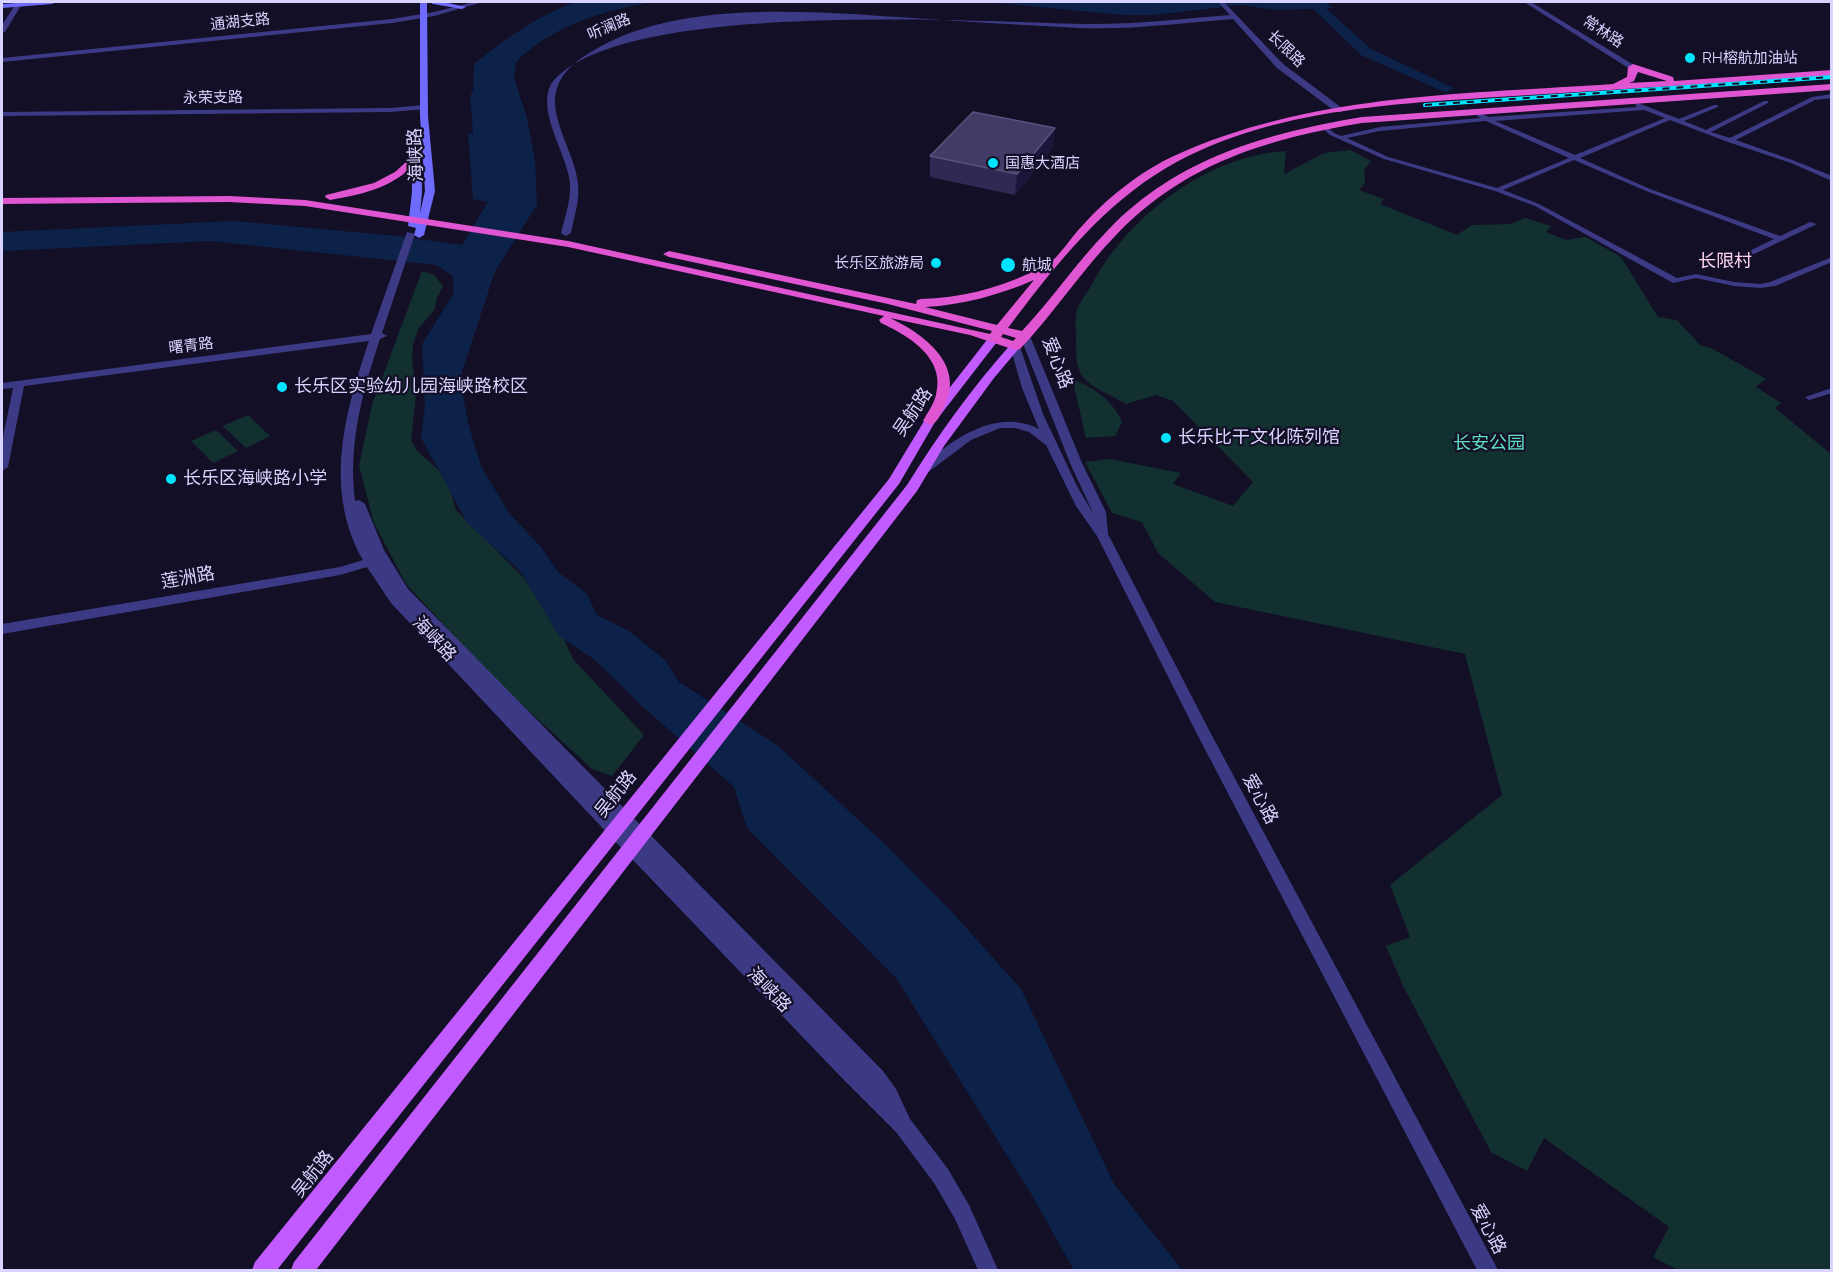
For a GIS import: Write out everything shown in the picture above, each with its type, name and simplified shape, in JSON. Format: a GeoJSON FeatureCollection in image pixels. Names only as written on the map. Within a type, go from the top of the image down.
{"type":"FeatureCollection","features":[{"type":"Feature","properties":{"kind":"highway"},"geometry":{"type":"LineString","coordinates":[[1610,88],[1630,79],[1633,68],[1657,76],[1692,82]]}},
{"type":"Feature","properties":{"kind":"highway"},"geometry":{"type":"LineString","coordinates":[[997,333],[1028,294],[1107,206],[1132,186],[1179,157],[1205,145],[1244,132],[1339,110],[1403,101],[1832,73]]}},
{"type":"Feature","properties":{"kind":"highway"},"geometry":{"type":"LineString","coordinates":[[2,191],[236,190],[330,197],[419,215],[459,226],[566,232],[889,301],[1020,341],[1112,231],[1155,192],[1180,175],[1236,148],[1323,126],[1362,120],[1832,87]]}},
{"type":"Feature","properties":{"kind":"highway"},"geometry":{"type":"LineString","coordinates":[[330,197],[363,190],[391,180],[403,172],[416,156]]}},
{"type":"Feature","properties":{"kind":"highway"},"geometry":{"type":"LineString","coordinates":[[2,201],[281,201],[419,215],[468,217],[579,246],[848,305],[997,333]]}},
{"type":"Feature","properties":{"kind":"highway"},"geometry":{"type":"LineString","coordinates":[[889,301],[935,302],[984,296],[1011,287],[1054,265]]}},
{"type":"Feature","properties":{"kind":"highway"},"geometry":{"type":"LineString","coordinates":[[1028,294],[1038,302],[1055,300]]}},
{"type":"Feature","properties":{"kind":"highway"},"geometry":{"type":"LineString","coordinates":[[848,305],[907,330],[928,346],[938,361],[944,385],[942,396],[930,421]]}},
{"type":"Feature","properties":{"kind":"main road"},"geometry":{"type":"LineString","coordinates":[[2,5],[20,2],[52,2]]}},
{"type":"Feature","properties":{"kind":"main road","name":"海峡路"},"geometry":{"type":"LineString","coordinates":[[415,2],[419,17],[420,108],[416,156],[419,215]]}},
{"type":"Feature","properties":{"kind":"main road","name":"海峡路"},"geometry":{"type":"LineString","coordinates":[[419,17],[423,2]]}},
{"type":"Feature","properties":{"kind":"main road"},"geometry":{"type":"LineString","coordinates":[[433,2],[462,7]]}},
{"type":"Feature","properties":{"kind":"main road","name":"海峡路"},"geometry":{"type":"LineString","coordinates":[[415,235],[419,215],[430,191],[420,108]]}},
{"type":"Feature","properties":{"kind":"main road","name":"吴航路"},"geometry":{"type":"LineString","coordinates":[[263,1270],[894,481],[930,421],[997,333]]}},
{"type":"Feature","properties":{"kind":"main road"},"geometry":{"type":"LineString","coordinates":[[302,1270],[741,709],[923,470],[973,397],[1020,341]]}},
{"type":"Feature","properties":{"kind":"main road"},"geometry":{"type":"LineString","coordinates":[[952,391],[960,388],[970,389],[973,397]]}},
{"type":"Feature","properties":{"kind":"street"},"geometry":{"type":"LineString","coordinates":[[2,30],[20,2]]}},
{"type":"Feature","properties":{"kind":"street","name":"通湖支路"},"geometry":{"type":"LineString","coordinates":[[2,60],[419,17],[480,2]]}},
{"type":"Feature","properties":{"kind":"street","name":"长限路"},"geometry":{"type":"LineString","coordinates":[[1221,2],[1280,66],[1339,110]]}},
{"type":"Feature","properties":{"kind":"street","name":"常林路"},"geometry":{"type":"LineString","coordinates":[[1527,2],[1633,68]]}},
{"type":"Feature","properties":{"kind":"street","name":"听澜路"},"geometry":{"type":"LineString","coordinates":[[566,232],[574,183],[558,134],[552,104],[552,88],[562,72],[584,53],[602,42],[638,29],[701,14],[763,8],[1081,26],[1236,17]]}},
{"type":"Feature","properties":{"kind":"street"},"geometry":{"type":"LineString","coordinates":[[1730,141],[1814,98],[1832,96]]}},
{"type":"Feature","properties":{"kind":"street"},"geometry":{"type":"LineString","coordinates":[[1630,101],[1730,141],[1793,162],[1832,179]]}},
{"type":"Feature","properties":{"kind":"street"},"geometry":{"type":"LineString","coordinates":[[1706,132],[1766,102]]}},
{"type":"Feature","properties":{"kind":"street"},"geometry":{"type":"LineString","coordinates":[[1679,121],[1716,106]]}},
{"type":"Feature","properties":{"kind":"street","name":"永荣支路"},"geometry":{"type":"LineString","coordinates":[[2,114],[420,108]]}},
{"type":"Feature","properties":{"kind":"street"},"geometry":{"type":"LineString","coordinates":[[1340,138],[1392,128],[1644,108]]}},
{"type":"Feature","properties":{"kind":"street"},"geometry":{"type":"LineString","coordinates":[[1474,111],[1486,119],[1573,159],[1648,190],[1781,239]]}},
{"type":"Feature","properties":{"kind":"street"},"geometry":{"type":"LineString","coordinates":[[1497,190],[1670,118]]}},
{"type":"Feature","properties":{"kind":"street"},"geometry":{"type":"LineString","coordinates":[[1323,126],[1340,138],[1386,158],[1497,190],[1537,205],[1676,281],[1696,276],[1734,284],[1760,286],[1772,284],[1832,259]]}},
{"type":"Feature","properties":{"kind":"street"},"geometry":{"type":"LineString","coordinates":[[1746,255],[1813,224]]}},
{"type":"Feature","properties":{"kind":"street","name":"海峡路"},"geometry":{"type":"LineString","coordinates":[[415,235],[380,337],[354,399],[346,442],[345,476],[355,530],[396,600],[637,843],[846,1070],[903,1125],[941,1176],[962,1212],[988,1270]]}},
{"type":"Feature","properties":{"kind":"street","name":"曙青路"},"geometry":{"type":"LineString","coordinates":[[2,386],[380,337]]}},
{"type":"Feature","properties":{"kind":"street"},"geometry":{"type":"LineString","coordinates":[[1020,341],[1022,378],[1085,515],[1102,534]]}},
{"type":"Feature","properties":{"kind":"street","name":"爱心路"},"geometry":{"type":"LineString","coordinates":[[1020,341],[1100,512],[1102,534],[1203,732],[1488,1270]]}},
{"type":"Feature","properties":{"kind":"street"},"geometry":{"type":"LineString","coordinates":[[2,467],[19,384]]}},
{"type":"Feature","properties":{"kind":"street"},"geometry":{"type":"LineString","coordinates":[[1809,397],[1832,390]]}},
{"type":"Feature","properties":{"kind":"street"},"geometry":{"type":"LineString","coordinates":[[923,470],[976,431],[992,426],[1016,425],[1031,428],[1052,445]]}},
{"type":"Feature","properties":{"kind":"street","name":"莲洲路"},"geometry":{"type":"LineString","coordinates":[[2,629],[340,571],[375,561]]}},
{"type":"Feature","properties":{"kind":"green space","name":"长安公园"},"geometry":{"type":"Polygon","coordinates":[[[1350,150],[1371,161],[1364,170],[1365,183],[1359,190],[1384,199],[1380,204],[1457,235],[1472,225],[1511,224],[1525,218],[1551,226],[1546,232],[1566,240],[1586,237],[1621,257],[1658,317],[1677,320],[1700,345],[1711,348],[1766,379],[1756,387],[1781,403],[1775,408],[1831,454],[1831,1270],[1678,1270],[1653,1257],[1669,1227],[1544,1138],[1527,1171],[1491,1152],[1403,986],[1386,946],[1410,937],[1390,885],[1502,795],[1465,654],[1215,602],[1158,553],[1142,522],[1112,513],[1085,462],[1110,459],[1181,473],[1173,484],[1233,506],[1253,482],[1173,401],[1156,395],[1126,404],[1097,388],[1083,377],[1076,358],[1077,311],[1107,260],[1126,236],[1172,194],[1199,177],[1227,164],[1256,155],[1286,151],[1284,174],[1324,153],[1350,150]]]}},
{"type":"Feature","properties":{"kind":"green space"},"geometry":{"type":"Polygon","coordinates":[[[422,271],[434,275],[443,286],[435,309],[419,328],[413,344],[412,360],[416,395],[411,440],[417,451],[443,474],[456,510],[523,577],[556,622],[573,659],[644,735],[612,776],[592,769],[493,678],[406,584],[374,523],[359,466],[372,405],[422,271]]]}},
{"type":"Feature","properties":{"kind":"green space"},"geometry":{"type":"Polygon","coordinates":[[[1075,380],[1097,392],[1114,408],[1122,422],[1115,436],[1086,438],[1074,386],[1075,380]]]}},
{"type":"Feature","properties":{"kind":"green space"},"geometry":{"type":"Polygon","coordinates":[[[248,415],[270,436],[246,448],[223,426],[248,415]]]}},
{"type":"Feature","properties":{"kind":"green space"},"geometry":{"type":"Polygon","coordinates":[[[216,430],[238,451],[213,463],[191,441],[216,430]]]}},
{"type":"Feature","properties":{"kind":"water"},"geometry":{"type":"Polygon","coordinates":[[[576,2],[653,2],[598,15],[562,29],[530,49],[516,62],[514,78],[527,118],[535,160],[537,205],[495,271],[460,378],[468,423],[481,466],[509,513],[541,547],[558,572],[587,594],[597,615],[629,631],[665,660],[679,682],[777,745],[887,846],[952,912],[1021,989],[1114,1184],[1182,1270],[1074,1270],[1030,1192],[896,978],[747,828],[734,787],[643,707],[595,660],[559,636],[520,571],[468,524],[421,438],[425,406],[422,344],[454,293],[453,276],[436,265],[211,241],[2,251],[2,232],[234,221],[397,236],[462,245],[488,202],[473,199],[468,134],[473,133],[470,96],[473,91],[474,64],[535,21],[576,2]]]}},
{"type":"Feature","properties":{"kind":"water"},"geometry":{"type":"Polygon","coordinates":[[[860,2],[1326,2],[1333,8],[1276,10],[1241,5],[1154,15],[1124,15],[997,3],[860,2]]]}},
{"type":"Feature","properties":{"kind":"building"},"geometry":{"type":"Polygon","coordinates":[[[973,112],[1055,128],[1017,174],[930,156],[973,112]]]}},
{"type":"Feature","properties":{"kind":"waterway"},"geometry":{"type":"LineString","coordinates":[[1312,2],[1366,52],[1447,88]]}},
{"type":"Feature","properties":{"kind":"railway"},"geometry":{"type":"LineString","coordinates":[[1425,105],[1832,77]]}},
{"type":"Feature","properties":{"kind":"place","name":"RH榕航加油站"},"geometry":{"type":"Point","coordinates":[1690,58]}},
{"type":"Feature","properties":{"kind":"place","name":"国惠大酒店"},"geometry":{"type":"Point","coordinates":[993,163]}},
{"type":"Feature","properties":{"kind":"place","name":"长乐区旅游局"},"geometry":{"type":"Point","coordinates":[936,263]}},
{"type":"Feature","properties":{"kind":"place","name":"航城"},"geometry":{"type":"Point","coordinates":[1008,265]}},
{"type":"Feature","properties":{"kind":"place","name":"长乐区实验幼儿园海峡路校区"},"geometry":{"type":"Point","coordinates":[282,387]}},
{"type":"Feature","properties":{"kind":"place","name":"长乐比干文化陈列馆"},"geometry":{"type":"Point","coordinates":[1166,438]}},
{"type":"Feature","properties":{"kind":"place","name":"长乐区海峡路小学"},"geometry":{"type":"Point","coordinates":[171,479]}},
{"type":"Feature","properties":{"kind":"district","name":"长限村"},"geometry":{"type":"Point","coordinates":[1725,262]}}]}
